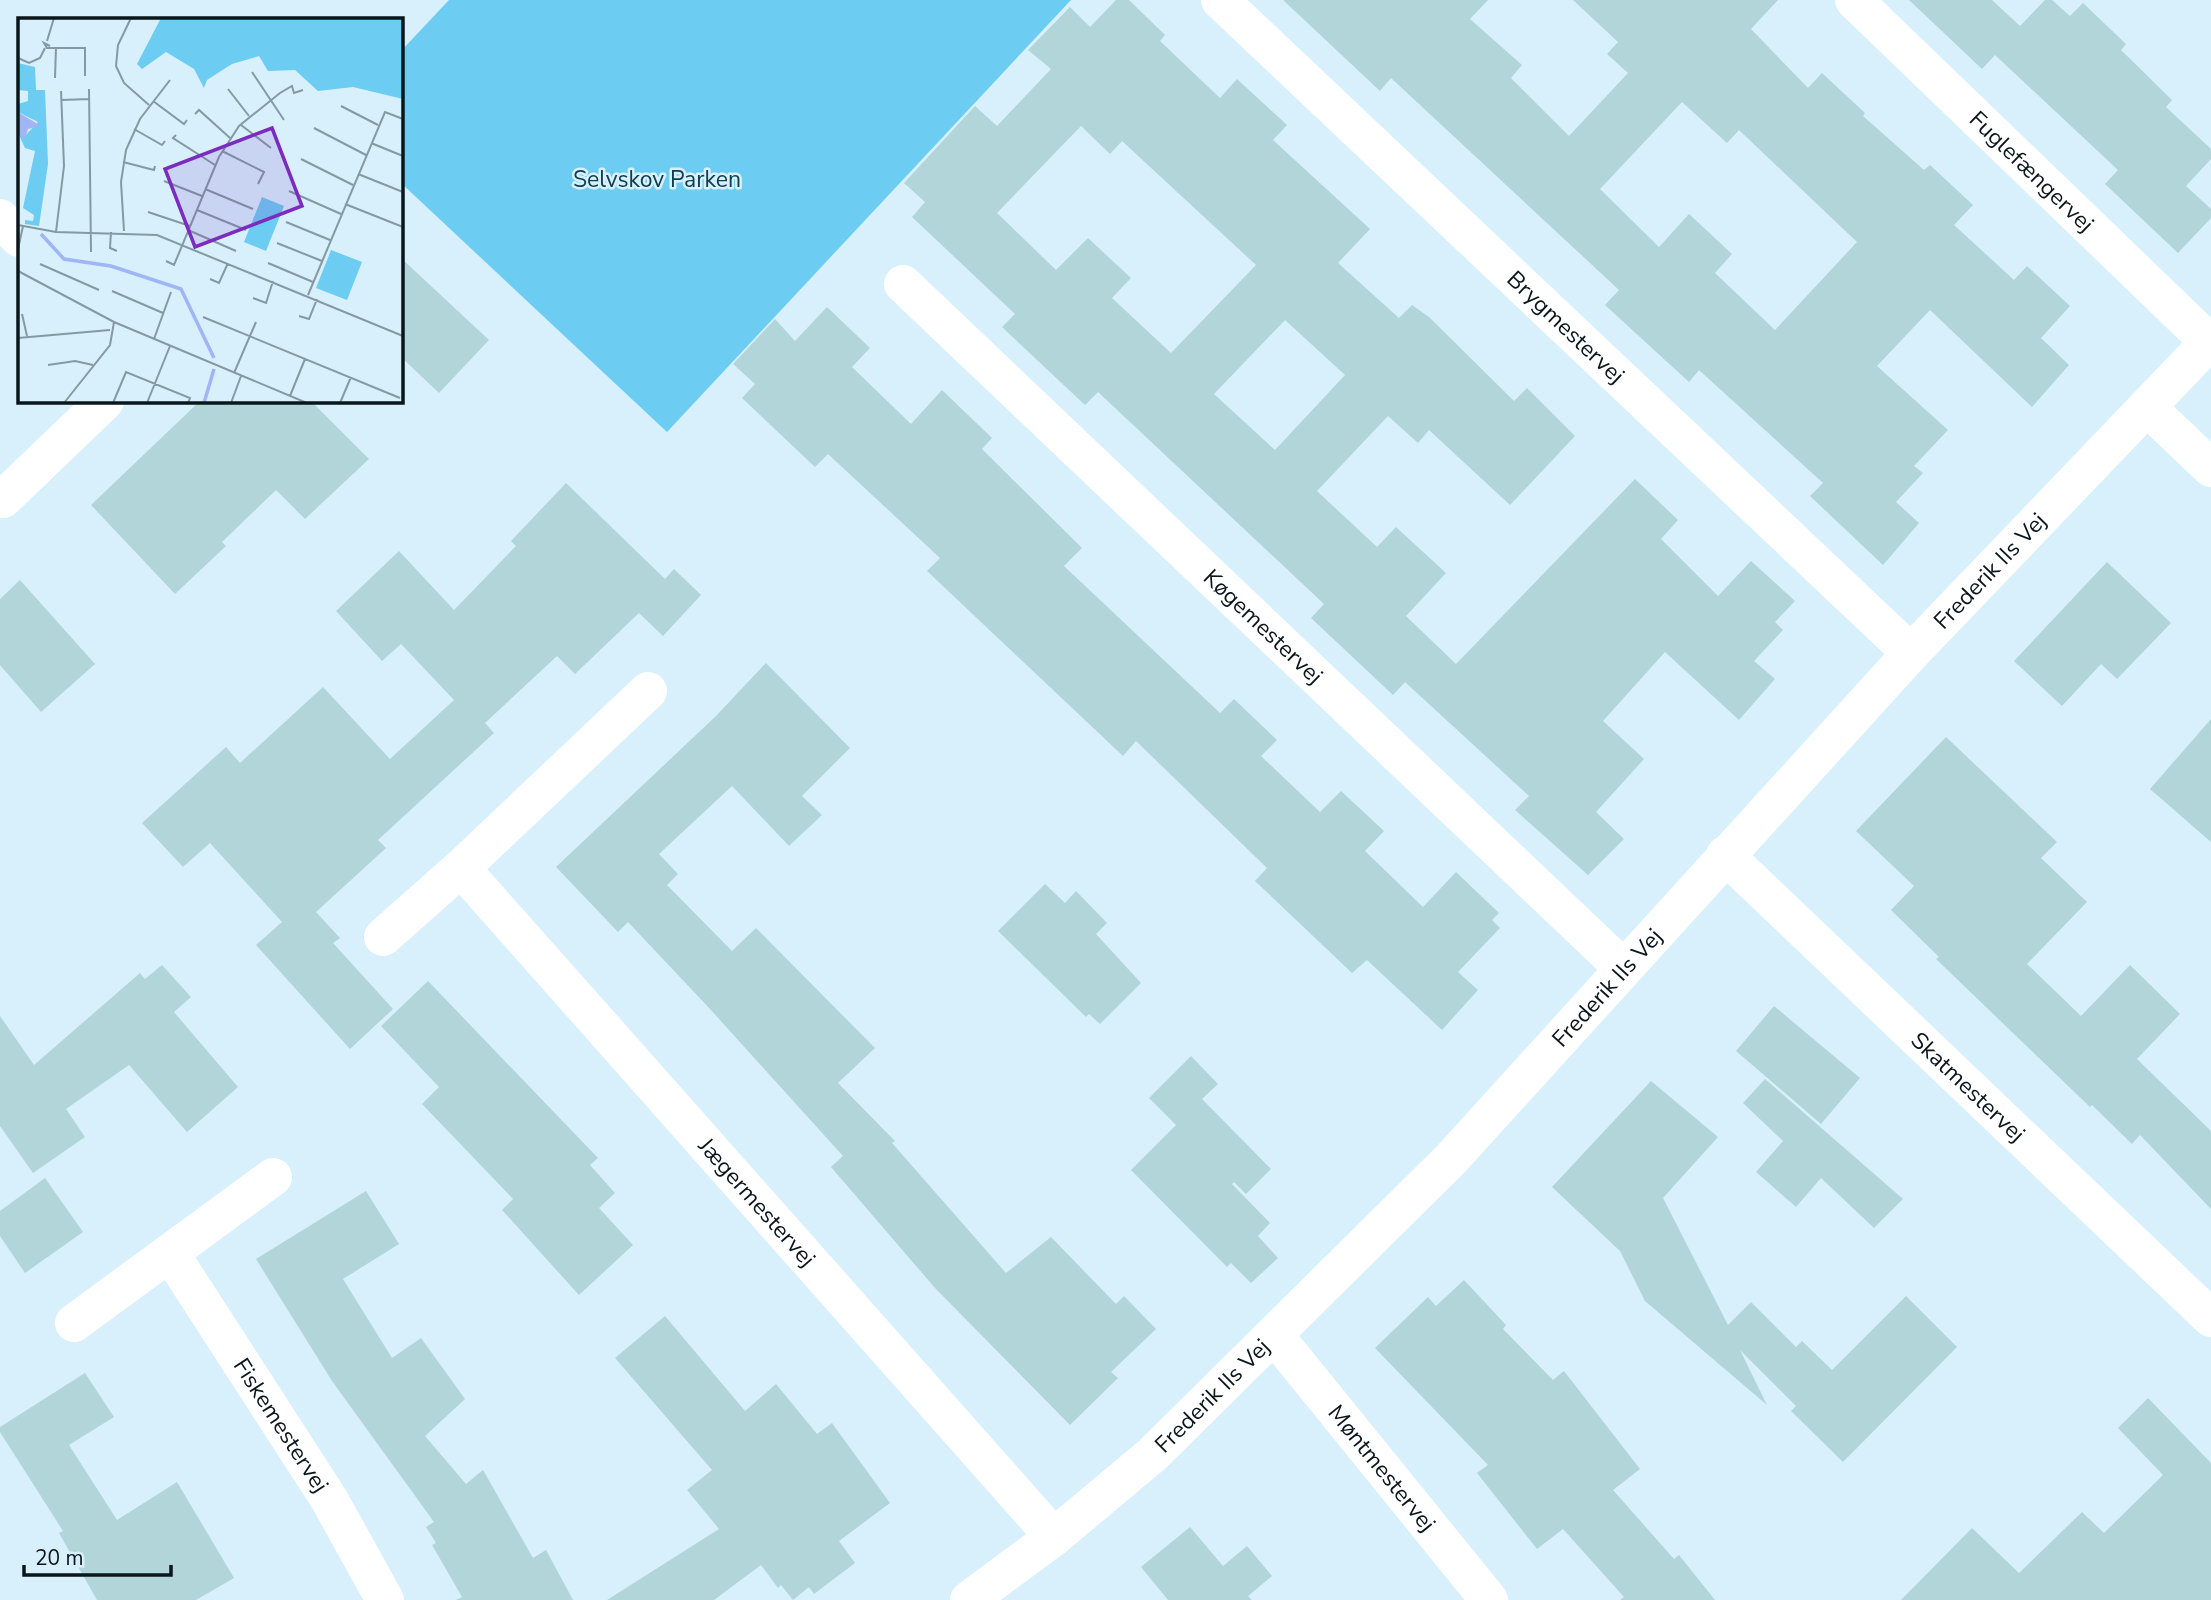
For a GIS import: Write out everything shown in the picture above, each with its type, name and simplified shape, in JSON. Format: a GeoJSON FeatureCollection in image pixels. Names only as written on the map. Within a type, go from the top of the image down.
{"type":"FeatureCollection","features":[{"type":"Feature","properties":{"kind":"street","name":"Brygmestervej"},"geometry":{"type":"LineString","coordinates":[[1220,0],[1911,653]]}},
{"type":"Feature","properties":{"kind":"street","name":"Fuglefængervej"},"geometry":{"type":"LineString","coordinates":[[1854,0],[2210,341]]}},
{"type":"Feature","properties":{"kind":"street"},"geometry":{"type":"LineString","coordinates":[[0,219],[18,237]]}},
{"type":"Feature","properties":{"kind":"street","name":"Køgemestervej"},"geometry":{"type":"LineString","coordinates":[[903,284],[1623,968]]}},
{"type":"Feature","properties":{"kind":"street","name":"Frederik IIs Vej"},"geometry":{"type":"LineString","coordinates":[[969,1600],[1054,1537],[1153,1454],[1451,1159],[1911,653],[2210,341]]}},
{"type":"Feature","properties":{"kind":"street"},"geometry":{"type":"LineString","coordinates":[[3,499],[104,402]]}},
{"type":"Feature","properties":{"kind":"street"},"geometry":{"type":"LineString","coordinates":[[2147,407],[2211,468]]}},
{"type":"Feature","properties":{"kind":"street"},"geometry":{"type":"LineString","coordinates":[[383,937],[461,868],[648,691]]}},
{"type":"Feature","properties":{"kind":"street","name":"Skatmestervej"},"geometry":{"type":"LineString","coordinates":[[1725,855],[2211,1318]]}},
{"type":"Feature","properties":{"kind":"street","name":"Jægermestervej"},"geometry":{"type":"LineString","coordinates":[[461,868],[1054,1537]]}},
{"type":"Feature","properties":{"kind":"street"},"geometry":{"type":"LineString","coordinates":[[74,1323],[273,1177]]}},
{"type":"Feature","properties":{"kind":"street","name":"Fiskemestervej"},"geometry":{"type":"LineString","coordinates":[[170,1253],[329,1499],[385,1600]]}},
{"type":"Feature","properties":{"kind":"street","name":"Møntmestervej"},"geometry":{"type":"LineString","coordinates":[[1275,1336],[1489,1600]]}},
{"type":"Feature","properties":{"kind":"green space","name":"Selvskov Parken"},"geometry":{"type":"Polygon","coordinates":[[[449,0],[1071,0],[667,432],[402,184],[402,50],[449,0]]]}},
{"type":"Feature","properties":{"kind":"building"},"geometry":{"type":"Polygon","coordinates":[[[1116,0],[1129,0],[1165,35],[1160,41],[1220,98],[1237,79],[1287,125],[1273,140],[1370,229],[1338,263],[1399,318],[1412,305],[1429,317],[1514,401],[1527,388],[1575,436],[1510,505],[1429,430],[1418,443],[1388,416],[1317,491],[1377,547],[1396,527],[1446,573],[1406,616],[1456,664],[1635,479],[1678,520],[1661,539],[1718,596],[1751,561],[1795,601],[1775,622],[1783,630],[1754,661],[1775,679],[1739,720],[1665,652],[1603,721],[1644,759],[1596,812],[1624,839],[1588,875],[1515,810],[1529,796],[1405,682],[1393,695],[1311,618],[1324,604],[1098,392],[1085,405],[1002,327],[1015,314],[912,217],[925,202],[904,183],[975,106],[997,126],[1051,69],[1028,50],[1070,7],[1090,27],[1116,0]],[[1081,126],[997,213],[1056,270],[1088,238],[1131,278],[1112,298],[1171,353],[1256,265],[1122,141],[1110,154],[1081,126]],[[1285,320],[1214,394],[1275,450],[1345,375],[1285,320]]]}},
{"type":"Feature","properties":{"kind":"building"},"geometry":{"type":"Polygon","coordinates":[[[1283,0],[1488,0],[1470,19],[1522,65],[1511,78],[1569,136],[1628,73],[1607,54],[1618,42],[1573,0],[1778,0],[1751,29],[1808,88],[1822,73],[1865,113],[1863,116],[1924,170],[1930,165],[1973,205],[1954,225],[2014,280],[2027,266],[2070,306],[2041,338],[2069,365],[2032,407],[1930,310],[1877,366],[1948,430],[1914,466],[1923,473],[1896,502],[1919,523],[1883,565],[1810,496],[1823,483],[1699,370],[1689,382],[1605,305],[1619,290],[1391,78],[1380,91],[1283,0]],[[1682,102],[1600,189],[1659,247],[1689,214],[1732,254],[1715,273],[1775,330],[1857,242],[1739,130],[1727,143],[1682,102]]]}},
{"type":"Feature","properties":{"kind":"building"},"geometry":{"type":"Polygon","coordinates":[[[1909,0],[1992,0],[2020,26],[2045,0],[2052,0],[2070,16],[2083,3],[2126,44],[2121,50],[2172,100],[2166,107],[2211,149],[2211,159],[2186,186],[2211,209],[2211,218],[2178,253],[2105,184],[2118,170],[1995,55],[1982,69],[1909,0]]]}},
{"type":"Feature","properties":{"kind":"building"},"geometry":{"type":"Polygon","coordinates":[[[402,259],[489,340],[439,393],[402,358],[402,259]]]}},
{"type":"Feature","properties":{"kind":"building"},"geometry":{"type":"Polygon","coordinates":[[[827,307],[870,348],[852,367],[911,424],[942,390],[992,438],[982,449],[1082,548],[1064,566],[1220,713],[1234,699],[1277,740],[1261,756],[1320,812],[1341,791],[1384,831],[1365,851],[1423,907],[1456,872],[1499,913],[1492,920],[1500,928],[1458,972],[1478,990],[1442,1030],[1367,960],[1352,973],[1255,881],[1267,868],[1136,741],[1123,756],[927,571],[940,558],[828,454],[815,467],[742,398],[755,384],[733,364],[775,319],[795,341],[827,307]]]}},
{"type":"Feature","properties":{"kind":"building"},"geometry":{"type":"Polygon","coordinates":[[[199,402],[312,402],[369,459],[305,519],[276,490],[222,542],[226,546],[175,594],[91,505],[199,402]]]}},
{"type":"Feature","properties":{"kind":"building"},"geometry":{"type":"Polygon","coordinates":[[[566,483],[665,579],[674,569],[701,595],[663,636],[639,613],[575,674],[557,656],[485,723],[494,733],[378,840],[386,848],[316,912],[340,938],[333,943],[393,1009],[350,1049],[256,945],[282,922],[210,843],[183,867],[142,823],[226,747],[240,763],[323,687],[390,759],[454,700],[401,644],[382,661],[336,611],[399,551],[454,610],[516,546],[511,541],[566,483]]]}},
{"type":"Feature","properties":{"kind":"building"},"geometry":{"type":"Polygon","coordinates":[[[2107,562],[2171,623],[2117,679],[2101,664],[2062,706],[2014,661],[2107,562]]]}},
{"type":"Feature","properties":{"kind":"building"},"geometry":{"type":"Polygon","coordinates":[[[20,580],[95,664],[41,712],[0,665],[0,599],[20,580]]]}},
{"type":"Feature","properties":{"kind":"building"},"geometry":{"type":"Polygon","coordinates":[[[766,663],[850,748],[802,796],[822,815],[789,846],[732,786],[659,854],[678,874],[667,885],[732,951],[756,928],[875,1048],[838,1083],[895,1141],[892,1143],[1006,1273],[1051,1237],[1116,1304],[1124,1296],[1156,1329],[1111,1372],[1118,1378],[1070,1425],[935,1288],[831,1167],[843,1156],[710,1009],[628,922],[618,932],[556,867],[716,716],[766,663]]]}},
{"type":"Feature","properties":{"kind":"building"},"geometry":{"type":"Polygon","coordinates":[[[2211,719],[2211,842],[2150,789],[2211,719]]]}},
{"type":"Feature","properties":{"kind":"building"},"geometry":{"type":"Polygon","coordinates":[[[1946,737],[2057,842],[2041,858],[2087,902],[2027,964],[2081,1016],[2130,965],[2180,1014],[2137,1059],[2211,1131],[2211,1209],[2140,1135],[2132,1144],[2092,1105],[2090,1107],[1936,959],[1939,957],[1891,910],[1914,886],[1856,831],[1946,737]]]}},
{"type":"Feature","properties":{"kind":"building"},"geometry":{"type":"Polygon","coordinates":[[[1045,884],[1065,903],[1076,891],[1107,923],[1096,934],[1141,983],[1100,1024],[1089,1014],[1086,1017],[998,931],[1045,884]]]}},
{"type":"Feature","properties":{"kind":"building"},"geometry":{"type":"Polygon","coordinates":[[[162,965],[191,997],[174,1012],[238,1087],[187,1132],[129,1065],[66,1109],[85,1137],[33,1173],[0,1126],[0,1016],[34,1065],[140,973],[145,979],[162,965]]]}},
{"type":"Feature","properties":{"kind":"building"},"geometry":{"type":"Polygon","coordinates":[[[428,981],[598,1158],[590,1165],[615,1193],[599,1208],[633,1245],[579,1295],[502,1210],[513,1199],[422,1104],[439,1087],[381,1026],[428,981]]]}},
{"type":"Feature","properties":{"kind":"building"},"geometry":{"type":"Polygon","coordinates":[[[1774,1006],[1860,1078],[1821,1124],[1736,1051],[1774,1006]]]}},
{"type":"Feature","properties":{"kind":"building"},"geometry":{"type":"Polygon","coordinates":[[[1191,1056],[1218,1084],[1202,1099],[1271,1169],[1246,1194],[1234,1182],[1232,1184],[1270,1223],[1258,1236],[1278,1258],[1251,1283],[1231,1263],[1227,1267],[1131,1170],[1176,1125],[1149,1098],[1191,1056]]]}},
{"type":"Feature","properties":{"kind":"building"},"geometry":{"type":"Polygon","coordinates":[[[1765,1079],[1903,1199],[1874,1228],[1821,1178],[1796,1207],[1756,1172],[1783,1141],[1743,1103],[1765,1079]]]}},
{"type":"Feature","properties":{"kind":"building"},"geometry":{"type":"Polygon","coordinates":[[[1651,1081],[1718,1137],[1663,1198],[1728,1325],[1751,1302],[1796,1347],[1802,1341],[1832,1370],[1906,1296],[1957,1347],[1843,1462],[1791,1411],[1796,1406],[1740,1350],[1767,1405],[1645,1301],[1620,1251],[1552,1187],[1651,1081]]]}},
{"type":"Feature","properties":{"kind":"building"},"geometry":{"type":"Polygon","coordinates":[[[45,1178],[83,1232],[25,1273],[0,1236],[0,1211],[45,1178]]]}},
{"type":"Feature","properties":{"kind":"building"},"geometry":{"type":"Polygon","coordinates":[[[366,1191],[399,1244],[343,1279],[392,1358],[421,1338],[465,1399],[425,1436],[466,1484],[483,1470],[533,1558],[546,1550],[573,1600],[456,1600],[462,1597],[432,1545],[436,1543],[426,1527],[434,1522],[332,1381],[256,1259],[366,1191]]]}},
{"type":"Feature","properties":{"kind":"building"},"geometry":{"type":"Polygon","coordinates":[[[1464,1280],[1506,1325],[1503,1329],[1553,1380],[1564,1371],[1640,1469],[1613,1490],[1674,1559],[1679,1555],[1715,1600],[1620,1600],[1624,1597],[1563,1529],[1537,1549],[1477,1473],[1488,1465],[1375,1348],[1428,1297],[1436,1306],[1464,1280]]]}},
{"type":"Feature","properties":{"kind":"building"},"geometry":{"type":"Polygon","coordinates":[[[665,1316],[745,1411],[776,1384],[817,1434],[832,1423],[890,1503],[839,1541],[855,1563],[814,1594],[809,1587],[793,1600],[781,1585],[778,1588],[761,1565],[714,1600],[607,1600],[719,1529],[687,1490],[712,1470],[615,1358],[665,1316]]]}},
{"type":"Feature","properties":{"kind":"building"},"geometry":{"type":"Polygon","coordinates":[[[85,1373],[114,1417],[69,1445],[117,1520],[177,1482],[234,1578],[196,1600],[97,1600],[59,1533],[63,1531],[0,1432],[0,1427],[85,1373]]]}},
{"type":"Feature","properties":{"kind":"building"},"geometry":{"type":"Polygon","coordinates":[[[2148,1398],[2211,1463],[2211,1600],[1901,1600],[1972,1528],[2019,1573],[2082,1512],[2104,1533],[2163,1475],[2118,1428],[2148,1398]]]}},
{"type":"Feature","properties":{"kind":"building"},"geometry":{"type":"Polygon","coordinates":[[[1190,1527],[1223,1566],[1247,1546],[1272,1576],[1248,1596],[1252,1600],[1168,1600],[1141,1567],[1190,1527]]]}}]}
